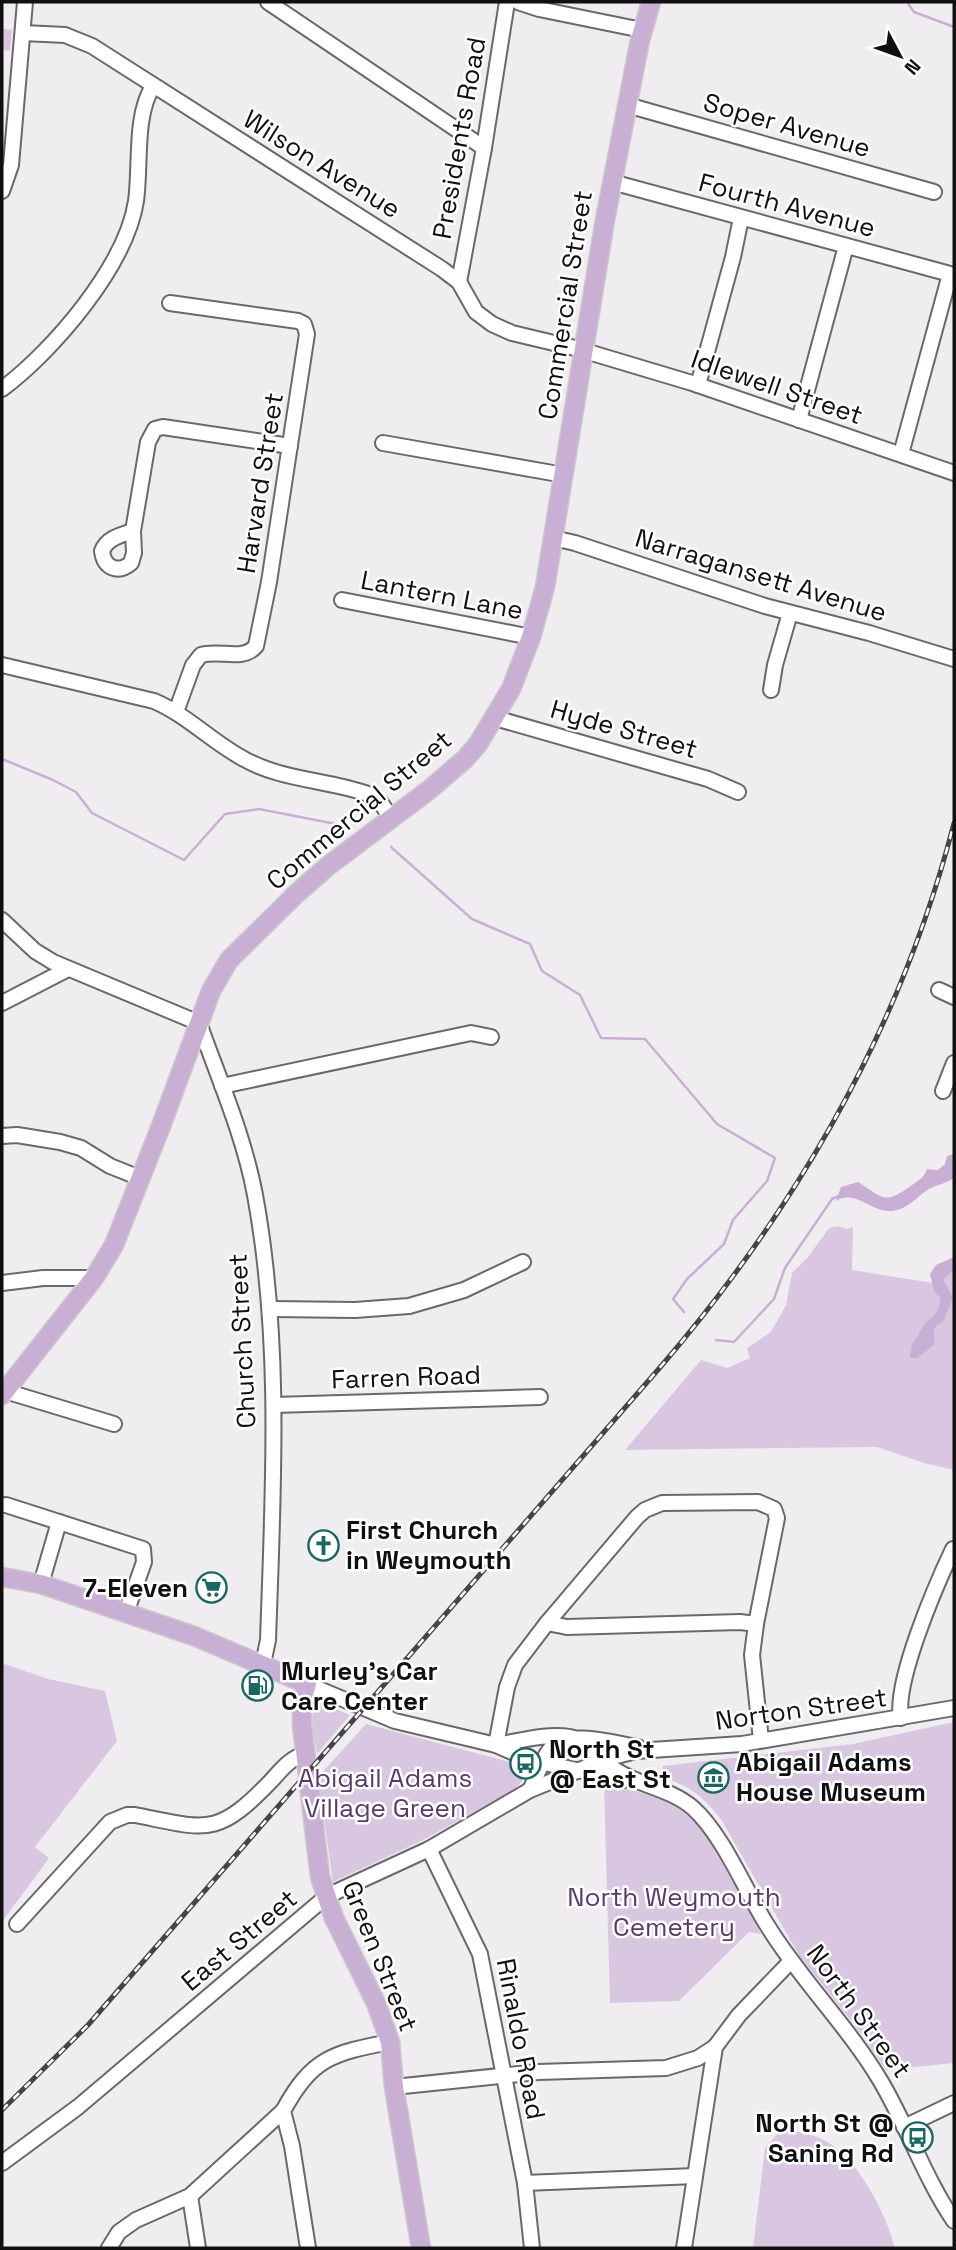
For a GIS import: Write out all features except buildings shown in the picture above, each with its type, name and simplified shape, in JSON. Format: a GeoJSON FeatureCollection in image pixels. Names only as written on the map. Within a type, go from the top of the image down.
{"type":"FeatureCollection","features":[{"type":"Feature","properties":{"kind":"main road","name":"Commercial Street"},"geometry":{"type":"LineString","coordinates":[[4,1393],[94,1278],[114,1245],[211,991],[229,960],[328,866],[439,782],[465,759],[495,718],[511,689],[531,637],[545,587],[612,182],[642,30],[651,2]]}},
{"type":"Feature","properties":{"kind":"main road","name":"North Street"},"geometry":{"type":"LineString","coordinates":[[2,1577],[41,1584],[194,1636],[307,1684]]}},
{"type":"Feature","properties":{"kind":"main road","name":"Green Street"},"geometry":{"type":"LineString","coordinates":[[307,1684],[302,1702],[305,1754],[320,1877],[334,1918],[376,2004],[390,2042],[394,2087],[421,2248]]}},
{"type":"Feature","properties":{"kind":"street"},"geometry":{"type":"LineString","coordinates":[[2,191],[11,165],[25,2]]}},
{"type":"Feature","properties":{"kind":"street"},"geometry":{"type":"LineString","coordinates":[[268,2],[484,148]]}},
{"type":"Feature","properties":{"kind":"street","name":"Presidents Road"},"geometry":{"type":"LineString","coordinates":[[459,282],[507,2]]}},
{"type":"Feature","properties":{"kind":"street"},"geometry":{"type":"LineString","coordinates":[[518,2],[642,30]]}},
{"type":"Feature","properties":{"kind":"street","name":"Wilson Avenue"},"geometry":{"type":"LineString","coordinates":[[23,33],[65,35],[92,46],[442,269],[459,282],[476,312],[492,324],[512,333],[584,351]]}},
{"type":"Feature","properties":{"kind":"street"},"geometry":{"type":"LineString","coordinates":[[2,389],[42,354],[88,301],[122,245],[131,224],[135,203],[142,113],[147,95],[153,86]]}},
{"type":"Feature","properties":{"kind":"street","name":"Soper Avenue"},"geometry":{"type":"LineString","coordinates":[[627,105],[934,192]]}},
{"type":"Feature","properties":{"kind":"street","name":"Fourth Avenue"},"geometry":{"type":"LineString","coordinates":[[612,182],[950,274],[901,454]]}},
{"type":"Feature","properties":{"kind":"street"},"geometry":{"type":"LineString","coordinates":[[698,385],[741,218]]}},
{"type":"Feature","properties":{"kind":"street"},"geometry":{"type":"LineString","coordinates":[[799,420],[846,246]]}},
{"type":"Feature","properties":{"kind":"street","name":"Harvard Street"},"geometry":{"type":"LineString","coordinates":[[170,303],[298,321],[305,326],[307,338],[264,613],[256,646],[243,654],[218,652],[201,655],[193,665],[176,712]]}},
{"type":"Feature","properties":{"kind":"street","name":"Idlewell Street"},"geometry":{"type":"LineString","coordinates":[[584,351],[698,385],[954,472]]}},
{"type":"Feature","properties":{"kind":"street"},"geometry":{"type":"LineString","coordinates":[[133,531],[148,442],[155,429],[169,428],[290,446]]}},
{"type":"Feature","properties":{"kind":"street"},"geometry":{"type":"LineString","coordinates":[[383,443],[564,475]]}},
{"type":"Feature","properties":{"kind":"street","name":"Narragansett Avenue"},"geometry":{"type":"LineString","coordinates":[[554,538],[790,613],[954,659]]}},
{"type":"Feature","properties":{"kind":"street","name":"Lantern Lane"},"geometry":{"type":"LineString","coordinates":[[342,600],[531,637]]}},
{"type":"Feature","properties":{"kind":"street"},"geometry":{"type":"LineString","coordinates":[[771,690],[775,665],[790,613]]}},
{"type":"Feature","properties":{"kind":"street"},"geometry":{"type":"LineString","coordinates":[[2,665],[142,697],[170,708],[244,760],[368,794],[381,803],[391,818]]}},
{"type":"Feature","properties":{"kind":"street","name":"Hyde Street"},"geometry":{"type":"LineString","coordinates":[[495,718],[708,779],[738,792]]}},
{"type":"Feature","properties":{"kind":"street"},"geometry":{"type":"LineString","coordinates":[[2,920],[35,951],[68,969],[199,1023]]}},
{"type":"Feature","properties":{"kind":"street"},"geometry":{"type":"LineString","coordinates":[[2,938],[19,938]]}},
{"type":"Feature","properties":{"kind":"street"},"geometry":{"type":"LineString","coordinates":[[2,1003],[68,969]]}},
{"type":"Feature","properties":{"kind":"street"},"geometry":{"type":"LineString","coordinates":[[939,990],[954,997]]}},
{"type":"Feature","properties":{"kind":"street","name":"Church Street"},"geometry":{"type":"LineString","coordinates":[[199,1023],[222,1086],[254,1193],[270,1309],[274,1405],[268,1640],[263,1664]]}},
{"type":"Feature","properties":{"kind":"street"},"geometry":{"type":"LineString","coordinates":[[222,1086],[471,1033],[491,1037]]}},
{"type":"Feature","properties":{"kind":"street"},"geometry":{"type":"LineString","coordinates":[[943,1091],[954,1063]]}},
{"type":"Feature","properties":{"kind":"street"},"geometry":{"type":"LineString","coordinates":[[2,1136],[17,1135],[80,1148],[110,1166],[140,1178]]}},
{"type":"Feature","properties":{"kind":"street"},"geometry":{"type":"LineString","coordinates":[[270,1309],[355,1310],[409,1306],[464,1290],[523,1262]]}},
{"type":"Feature","properties":{"kind":"street"},"geometry":{"type":"LineString","coordinates":[[2,1283],[43,1278],[94,1278]]}},
{"type":"Feature","properties":{"kind":"street"},"geometry":{"type":"LineString","coordinates":[[4,1393],[114,1424]]}},
{"type":"Feature","properties":{"kind":"street","name":"Farren Road"},"geometry":{"type":"LineString","coordinates":[[274,1405],[540,1397]]}},
{"type":"Feature","properties":{"kind":"street"},"geometry":{"type":"LineString","coordinates":[[496,1745],[507,1687],[515,1665],[637,1517],[645,1510],[662,1503],[758,1502],[774,1509],[777,1518],[752,1655],[761,1741]]}},
{"type":"Feature","properties":{"kind":"street"},"geometry":{"type":"LineString","coordinates":[[6,1505],[143,1549],[144,1562],[126,1613]]}},
{"type":"Feature","properties":{"kind":"street"},"geometry":{"type":"LineString","coordinates":[[41,1584],[59,1522]]}},
{"type":"Feature","properties":{"kind":"street"},"geometry":{"type":"LineString","coordinates":[[901,1718],[901,1699],[916,1641],[953,1549]]}},
{"type":"Feature","properties":{"kind":"street"},"geometry":{"type":"LineString","coordinates":[[547,1623],[567,1627],[740,1622],[756,1624]]}},
{"type":"Feature","properties":{"kind":"street","name":"North Street"},"geometry":{"type":"LineString","coordinates":[[307,1684],[385,1718],[496,1745],[516,1755],[543,1763],[649,1786]]}},
{"type":"Feature","properties":{"kind":"street","name":"Norton Street"},"geometry":{"type":"LineString","coordinates":[[581,1771],[629,1752],[761,1741],[954,1708]]}},
{"type":"Feature","properties":{"kind":"street","name":"North Street"},"geometry":{"type":"LineString","coordinates":[[496,1745],[549,1737],[571,1737],[586,1744],[603,1761],[622,1774],[682,1800],[703,1819],[791,1961],[863,2054],[881,2082],[927,2176],[954,2221]]}},
{"type":"Feature","properties":{"kind":"street"},"geometry":{"type":"LineString","coordinates":[[530,1790],[555,1743],[571,1737]]}},
{"type":"Feature","properties":{"kind":"street","name":"Norton Street"},"geometry":{"type":"LineString","coordinates":[[571,1737],[653,1749]]}},
{"type":"Feature","properties":{"kind":"street"},"geometry":{"type":"LineString","coordinates":[[17,1924],[110,1822],[127,1815],[191,1826],[204,1827],[214,1824],[240,1811],[290,1762],[305,1754]]}},
{"type":"Feature","properties":{"kind":"street","name":"East Street"},"geometry":{"type":"LineString","coordinates":[[2,2163],[88,2099],[327,1896],[429,1849],[530,1790],[581,1771]]}},
{"type":"Feature","properties":{"kind":"street","name":"Rinaldo Road"},"geometry":{"type":"LineString","coordinates":[[429,1849],[480,1954],[525,2183],[532,2248]]}},
{"type":"Feature","properties":{"kind":"street"},"geometry":{"type":"LineString","coordinates":[[394,2087],[505,2076],[666,2068],[698,2059],[715,2047],[739,2015],[791,1961]]}},
{"type":"Feature","properties":{"kind":"street"},"geometry":{"type":"LineString","coordinates":[[109,2248],[119,2232],[136,2220],[190,2196],[283,2111],[309,2071],[324,2061],[354,2049],[390,2042]]}},
{"type":"Feature","properties":{"kind":"street"},"geometry":{"type":"LineString","coordinates":[[684,2248],[715,2047]]}},
{"type":"Feature","properties":{"kind":"street"},"geometry":{"type":"LineString","coordinates":[[904,2127],[954,2103]]}},
{"type":"Feature","properties":{"kind":"street"},"geometry":{"type":"LineString","coordinates":[[283,2111],[292,2146],[308,2248]]}},
{"type":"Feature","properties":{"kind":"street"},"geometry":{"type":"LineString","coordinates":[[525,2183],[695,2176]]}},
{"type":"Feature","properties":{"kind":"street"},"geometry":{"type":"LineString","coordinates":[[190,2196],[198,2248]]}},
{"type":"Feature","properties":{"kind":"green space"},"geometry":{"type":"Polygon","coordinates":[[[2,29],[12,30],[10,51],[2,50],[2,29]]]}},
{"type":"Feature","properties":{"kind":"green space"},"geometry":{"type":"Polygon","coordinates":[[[838,1226],[846,1229],[853,1227],[852,1270],[933,1283],[934,1291],[940,1298],[938,1309],[912,1343],[935,1344],[934,1330],[953,1298],[942,1279],[954,1270],[954,1470],[877,1447],[625,1450],[701,1360],[727,1368],[750,1358],[747,1348],[771,1332],[786,1305],[792,1273],[808,1257],[829,1228],[838,1226]]]}},
{"type":"Feature","properties":{"kind":"green space"},"geometry":{"type":"Polygon","coordinates":[[[2,1663],[48,1679],[105,1691],[117,1741],[35,1847],[49,1858],[2,1922],[2,1663]]]}},
{"type":"Feature","properties":{"kind":"green space","name":"Abigail Adams Village Green"},"geometry":{"type":"Polygon","coordinates":[[[319,1702],[350,1715],[317,1754],[313,1713],[319,1702]]]}},
{"type":"Feature","properties":{"kind":"green space","name":"North Weymouth Cemetery"},"geometry":{"type":"Polygon","coordinates":[[[954,1722],[954,2063],[886,2070],[854,2024],[800,1957],[722,1821],[699,1796],[662,1773],[663,1766],[853,1744],[954,1722]]]}},
{"type":"Feature","properties":{"kind":"green space","name":"Abigail Adams Village Green"},"geometry":{"type":"Polygon","coordinates":[[[366,1724],[521,1765],[525,1769],[524,1776],[512,1791],[423,1840],[333,1882],[318,1777],[366,1724]]]}},
{"type":"Feature","properties":{"kind":"green space","name":"North Weymouth Cemetery"},"geometry":{"type":"Polygon","coordinates":[[[604,1783],[662,1800],[697,1824],[708,1837],[761,1934],[749,1932],[679,2001],[610,2003],[604,1783]]]}},
{"type":"Feature","properties":{"kind":"green space"},"geometry":{"type":"Polygon","coordinates":[[[789,2129],[826,2141],[849,2160],[878,2204],[895,2248],[753,2248],[765,2148],[777,2134],[789,2129]]]}},
{"type":"Feature","properties":{"kind":"shaded area"},"geometry":{"type":"Polygon","coordinates":[[[954,1154],[954,1178],[929,1189],[903,1208],[884,1211],[857,1199],[843,1198],[836,1201],[841,1187],[858,1182],[880,1196],[896,1195],[921,1178],[927,1169],[938,1170],[945,1164],[947,1156],[954,1154]]]}},
{"type":"Feature","properties":{"kind":"shaded area"},"geometry":{"type":"Polygon","coordinates":[[[954,1257],[954,1270],[943,1279],[953,1298],[943,1322],[934,1330],[935,1344],[917,1358],[910,1358],[912,1343],[936,1313],[939,1304],[940,1298],[934,1291],[930,1274],[936,1265],[954,1257]]]}},
{"type":"Feature","properties":{"kind":"waterway"},"geometry":{"type":"LineString","coordinates":[[907,2],[914,12],[954,27]]}},
{"type":"Feature","properties":{"kind":"waterway"},"geometry":{"type":"LineString","coordinates":[[2,759],[76,792],[92,813],[184,860],[225,814],[259,809],[341,825]]}},
{"type":"Feature","properties":{"kind":"waterway"},"geometry":{"type":"LineString","coordinates":[[391,847],[472,919],[530,944],[542,971],[580,995],[601,1038],[645,1039],[717,1124],[775,1158],[767,1181],[733,1220],[724,1244],[687,1279],[673,1299],[684,1312]]}},
{"type":"Feature","properties":{"kind":"waterway"},"geometry":{"type":"LineString","coordinates":[[716,1340],[734,1342],[774,1299],[785,1268],[832,1199],[841,1195]]}},
{"type":"Feature","properties":{"kind":"railway"},"geometry":{"type":"LineString","coordinates":[[2,2110],[88,2025],[663,1364],[712,1304],[801,1177],[840,1110],[875,1041],[906,971],[932,898],[954,823]]}},
{"type":"Feature","properties":{"kind":"place","name":"First Church in Weymouth"},"geometry":{"type":"Point","coordinates":[323,1545]}},
{"type":"Feature","properties":{"kind":"place","name":"7-Eleven"},"geometry":{"type":"Point","coordinates":[211,1588]}},
{"type":"Feature","properties":{"kind":"place","name":"Murley's Car Care Center"},"geometry":{"type":"Point","coordinates":[258,1686]}},
{"type":"Feature","properties":{"kind":"place","name":"North St @ East St"},"geometry":{"type":"Point","coordinates":[526,1764]}},
{"type":"Feature","properties":{"kind":"place","name":"Abigail Adams House Museum"},"geometry":{"type":"Point","coordinates":[713,1777]}},
{"type":"Feature","properties":{"kind":"place","name":"North St @ Saning Rd"},"geometry":{"type":"Point","coordinates":[917,2138]}}]}
